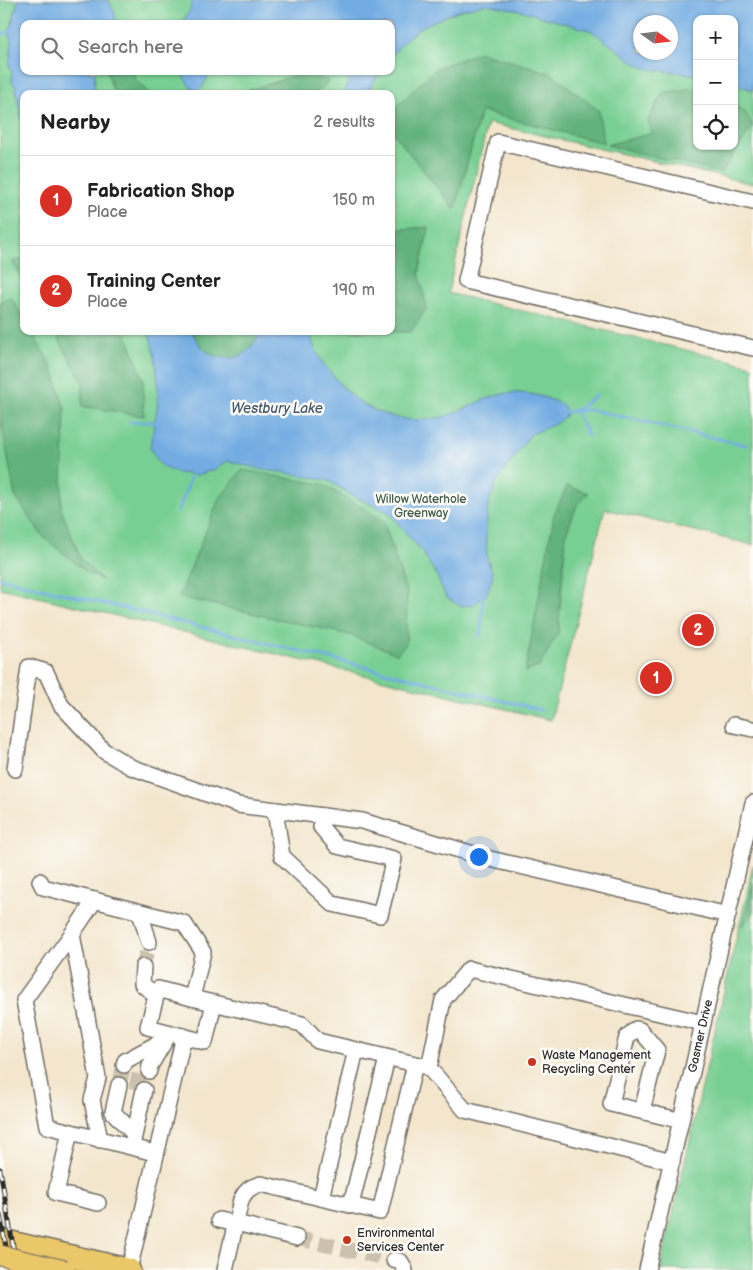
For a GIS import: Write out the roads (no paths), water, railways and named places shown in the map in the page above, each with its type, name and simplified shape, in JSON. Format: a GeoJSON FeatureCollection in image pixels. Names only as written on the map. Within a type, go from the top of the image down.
{"type":"FeatureCollection","features":[{"type":"Feature","properties":{"kind":"highway"},"geometry":{"type":"LineString","coordinates":[[0,1240],[129,1270]]}},
{"type":"Feature","properties":{"kind":"main road"},"geometry":{"type":"LineString","coordinates":[[0,1255],[65,1270]]}},
{"type":"Feature","properties":{"kind":"street"},"geometry":{"type":"LineString","coordinates":[[753,202],[498,142],[466,281],[753,348]]}},
{"type":"Feature","properties":{"kind":"street"},"geometry":{"type":"LineString","coordinates":[[16,769],[29,667],[46,672],[61,705],[104,751],[131,768],[238,805],[362,822],[490,859],[728,916]]}},
{"type":"Feature","properties":{"kind":"street"},"geometry":{"type":"LineString","coordinates":[[734,725],[753,729]]}},
{"type":"Feature","properties":{"kind":"street","name":"Gasmer Drive"},"geometry":{"type":"LineString","coordinates":[[647,1270],[728,916],[749,836],[753,803]]}},
{"type":"Feature","properties":{"kind":"street"},"geometry":{"type":"LineString","coordinates":[[276,810],[282,856],[332,904],[380,915],[394,859],[336,846],[321,827],[323,816]]}},
{"type":"Feature","properties":{"kind":"street"},"geometry":{"type":"LineString","coordinates":[[40,881],[43,887],[184,923],[204,952],[192,998]]}},
{"type":"Feature","properties":{"kind":"street"},"geometry":{"type":"LineString","coordinates":[[95,900],[24,1000],[47,1126],[100,1140],[134,1133]]}},
{"type":"Feature","properties":{"kind":"street"},"geometry":{"type":"LineString","coordinates":[[140,912],[148,942]]}},
{"type":"Feature","properties":{"kind":"street"},"geometry":{"type":"LineString","coordinates":[[72,934],[98,1078],[92,1100],[100,1140]]}},
{"type":"Feature","properties":{"kind":"street"},"geometry":{"type":"LineString","coordinates":[[143,967],[142,984],[156,996]]}},
{"type":"Feature","properties":{"kind":"street"},"geometry":{"type":"LineString","coordinates":[[225,1270],[245,1192],[251,1186],[261,1184],[380,1212],[422,1066],[444,1000],[469,969],[703,1023]]}},
{"type":"Feature","properties":{"kind":"street"},"geometry":{"type":"LineString","coordinates":[[167,1042],[148,1027],[158,990],[302,1024],[318,1041],[422,1066],[465,1110],[672,1162]]}},
{"type":"Feature","properties":{"kind":"street"},"geometry":{"type":"LineString","coordinates":[[167,1042],[150,1066],[136,1068],[125,1061],[167,1042],[205,1042],[214,1003]]}},
{"type":"Feature","properties":{"kind":"street"},"geometry":{"type":"LineString","coordinates":[[638,1030],[642,1009]]}},
{"type":"Feature","properties":{"kind":"street"},"geometry":{"type":"LineString","coordinates":[[638,1030],[636,1029],[627,1037],[611,1104],[680,1121]]}},
{"type":"Feature","properties":{"kind":"street"},"geometry":{"type":"LineString","coordinates":[[638,1030],[657,1050],[642,1111]]}},
{"type":"Feature","properties":{"kind":"street"},"geometry":{"type":"LineString","coordinates":[[129,1270],[156,1153],[167,1042]]}},
{"type":"Feature","properties":{"kind":"street"},"geometry":{"type":"LineString","coordinates":[[321,1198],[356,1050]]}},
{"type":"Feature","properties":{"kind":"street"},"geometry":{"type":"LineString","coordinates":[[351,1205],[387,1058]]}},
{"type":"Feature","properties":{"kind":"street"},"geometry":{"type":"LineString","coordinates":[[134,1133],[131,1088],[113,1112],[134,1133],[156,1153]]}},
{"type":"Feature","properties":{"kind":"street"},"geometry":{"type":"LineString","coordinates":[[70,1132],[56,1193],[98,1203]]}},
{"type":"Feature","properties":{"kind":"street"},"geometry":{"type":"LineString","coordinates":[[219,1220],[297,1238]]}},
{"type":"Feature","properties":{"kind":"water"},"geometry":{"type":"Polygon","coordinates":[[[18,0],[108,0],[116,20],[20,20],[20,75],[95,75],[94,90],[20,90],[20,111],[9,65],[12,42],[9,35],[18,0]]]}},
{"type":"Feature","properties":{"kind":"water"},"geometry":{"type":"Polygon","coordinates":[[[193,0],[753,0],[753,90],[738,85],[738,15],[693,15],[693,75],[648,69],[638,65],[592,31],[519,10],[485,4],[460,10],[421,27],[406,39],[395,51],[395,20],[184,20],[190,10],[193,0]]]}},
{"type":"Feature","properties":{"kind":"water"},"geometry":{"type":"Polygon","coordinates":[[[182,75],[209,75],[202,88],[195,90],[190,87],[182,75]]]}},
{"type":"Feature","properties":{"kind":"water"},"geometry":{"type":"Polygon","coordinates":[[[345,75],[378,75],[369,90],[346,90],[349,82],[345,75]]]}},
{"type":"Feature","properties":{"kind":"water","name":"Westbury Lake"},"geometry":{"type":"Polygon","coordinates":[[[150,335],[194,335],[205,351],[215,356],[227,358],[245,353],[259,335],[311,335],[317,354],[336,380],[353,396],[377,412],[405,419],[420,420],[449,415],[486,399],[510,393],[524,393],[551,400],[564,406],[566,415],[557,423],[530,435],[496,483],[488,504],[486,533],[487,558],[493,575],[487,594],[473,605],[460,606],[446,597],[436,574],[421,550],[388,512],[353,496],[329,481],[259,469],[228,461],[216,469],[198,475],[177,473],[161,466],[150,448],[157,409],[158,390],[150,335]]]}},
{"type":"Feature","properties":{"kind":"waterway"},"geometry":{"type":"LineString","coordinates":[[0,35],[11,31]]}},
{"type":"Feature","properties":{"kind":"waterway"},"geometry":{"type":"LineString","coordinates":[[575,411],[597,395]]}},
{"type":"Feature","properties":{"kind":"waterway"},"geometry":{"type":"LineString","coordinates":[[575,411],[592,410],[746,445]]}},
{"type":"Feature","properties":{"kind":"waterway"},"geometry":{"type":"LineString","coordinates":[[562,412],[575,411],[588,436]]}},
{"type":"Feature","properties":{"kind":"waterway"},"geometry":{"type":"LineString","coordinates":[[130,422],[157,422]]}},
{"type":"Feature","properties":{"kind":"waterway"},"geometry":{"type":"LineString","coordinates":[[178,512],[192,473]]}},
{"type":"Feature","properties":{"kind":"waterway"},"geometry":{"type":"LineString","coordinates":[[0,578],[541,710]]}},
{"type":"Feature","properties":{"kind":"waterway"},"geometry":{"type":"LineString","coordinates":[[480,637],[483,607],[482,593]]}},
{"type":"Feature","properties":{"kind":"tunnel"},"geometry":{"type":"LineString","coordinates":[[143,967],[149,942]]}},
{"type":"Feature","properties":{"kind":"tunnel"},"geometry":{"type":"LineString","coordinates":[[119,1085],[124,1065]]}},
{"type":"Feature","properties":{"kind":"tunnel"},"geometry":{"type":"LineString","coordinates":[[136,1089],[140,1069]]}},
{"type":"Feature","properties":{"kind":"tunnel"},"geometry":{"type":"LineString","coordinates":[[297,1238],[394,1260]]}},
{"type":"Feature","properties":{"kind":"railway"},"geometry":{"type":"LineString","coordinates":[[0,1169],[17,1270]]}},
{"type":"Feature","properties":{"kind":"railway"},"geometry":{"type":"LineString","coordinates":[[0,1215],[7,1252]]}},
{"type":"Feature","properties":{"kind":"place","name":"Training Center"},"geometry":{"type":"Point","coordinates":[698,630]}},
{"type":"Feature","properties":{"kind":"place","name":"Fabrication Shop"},"geometry":{"type":"Point","coordinates":[656,678]}},
{"type":"Feature","properties":{"kind":"place","name":"Waste Management Recycling Center"},"geometry":{"type":"Point","coordinates":[532,1062]}},
{"type":"Feature","properties":{"kind":"place","name":"Environmental Services Center"},"geometry":{"type":"Point","coordinates":[347,1240]}},
{"type":"Feature","properties":{"kind":"park label","name":"Willow Waterhole Greenway"},"geometry":{"type":"Point","coordinates":[421,506]}}]}
